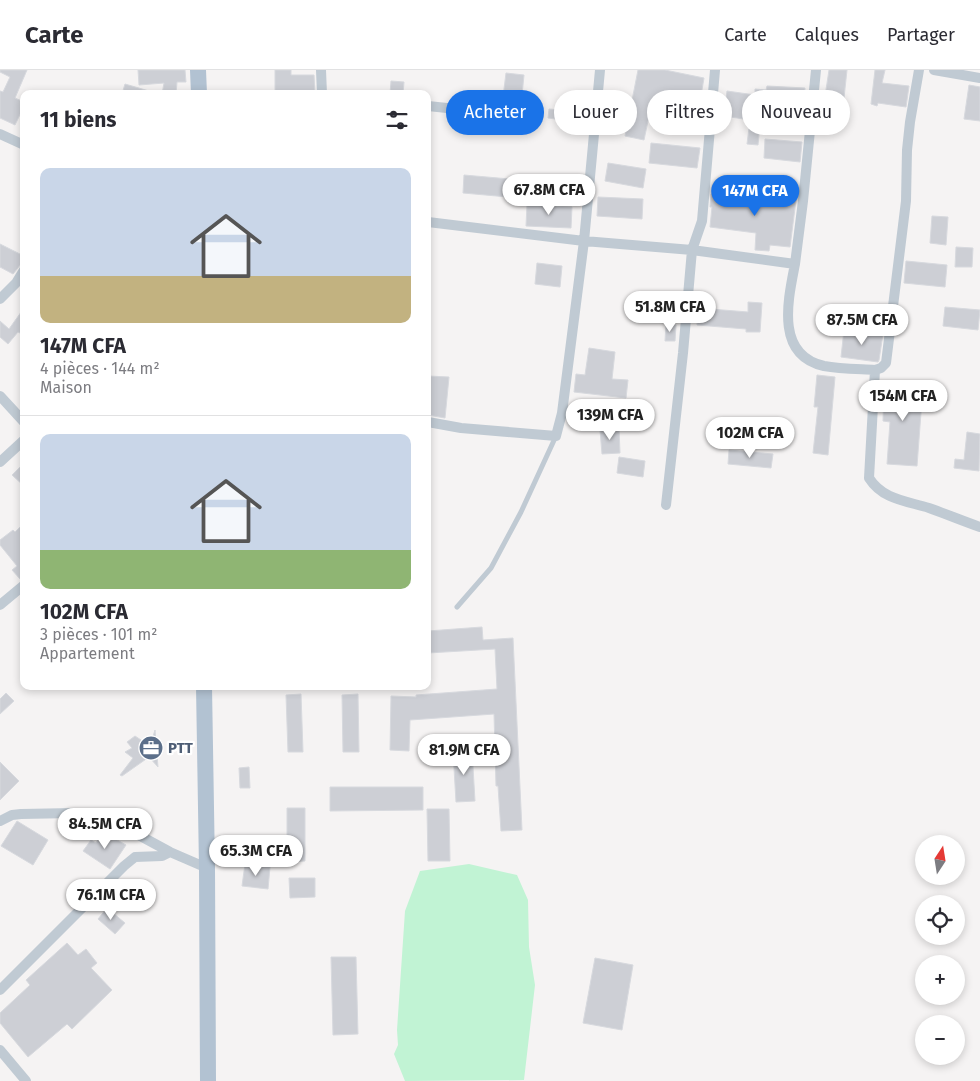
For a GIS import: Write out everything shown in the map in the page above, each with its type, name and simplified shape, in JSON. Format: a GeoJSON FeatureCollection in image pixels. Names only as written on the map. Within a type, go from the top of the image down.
{"type":"FeatureCollection","features":[{"type":"Feature","properties":{"kind":"main road"},"geometry":{"type":"LineString","coordinates":[[198,70],[199,90]]}},
{"type":"Feature","properties":{"kind":"main road"},"geometry":{"type":"LineString","coordinates":[[204,690],[208,1081]]}},
{"type":"Feature","properties":{"kind":"street"},"geometry":{"type":"LineString","coordinates":[[321,70],[322,90]]}},
{"type":"Feature","properties":{"kind":"street"},"geometry":{"type":"LineString","coordinates":[[431,423],[461,428],[556,436],[562,413],[584,241],[600,70]]}},
{"type":"Feature","properties":{"kind":"street"},"geometry":{"type":"LineString","coordinates":[[666,504],[683,353],[692,250],[702,222],[715,70]]}},
{"type":"Feature","properties":{"kind":"street"},"geometry":{"type":"LineString","coordinates":[[816,70],[804,201],[788,311],[790,331],[795,348],[808,359],[824,366],[875,370],[881,368],[886,363],[906,201],[909,131],[919,70]]}},
{"type":"Feature","properties":{"kind":"street"},"geometry":{"type":"LineString","coordinates":[[934,70],[980,78]]}},
{"type":"Feature","properties":{"kind":"street"},"geometry":{"type":"LineString","coordinates":[[431,106],[446,108]]}},
{"type":"Feature","properties":{"kind":"street"},"geometry":{"type":"LineString","coordinates":[[0,134],[20,143]]}},
{"type":"Feature","properties":{"kind":"street"},"geometry":{"type":"LineString","coordinates":[[431,222],[584,241],[692,250],[794,264]]}},
{"type":"Feature","properties":{"kind":"street"},"geometry":{"type":"LineString","coordinates":[[0,299],[20,276]]}},
{"type":"Feature","properties":{"kind":"street"},"geometry":{"type":"LineString","coordinates":[[875,370],[869,478],[872,484],[895,500],[927,508],[980,527]]}},
{"type":"Feature","properties":{"kind":"street"},"geometry":{"type":"LineString","coordinates":[[0,396],[20,418]]}},
{"type":"Feature","properties":{"kind":"street"},"geometry":{"type":"LineString","coordinates":[[0,462],[20,444]]}},
{"type":"Feature","properties":{"kind":"street"},"geometry":{"type":"LineString","coordinates":[[0,605],[20,588]]}},
{"type":"Feature","properties":{"kind":"street"},"geometry":{"type":"LineString","coordinates":[[0,821],[12,815],[21,814],[74,813],[97,815],[112,820],[170,852],[207,868]]}},
{"type":"Feature","properties":{"kind":"street"},"geometry":{"type":"LineString","coordinates":[[0,990],[135,857],[162,856],[170,852]]}},
{"type":"Feature","properties":{"kind":"street"},"geometry":{"type":"LineString","coordinates":[[1,1052],[26,1081]]}},
{"type":"Feature","properties":{"kind":"lane"},"geometry":{"type":"LineString","coordinates":[[457,608],[491,568],[521,512],[556,436]]}},
{"type":"Feature","properties":{"kind":"green space"},"geometry":{"type":"Polygon","coordinates":[[[469,864],[517,875],[528,900],[529,947],[535,985],[524,1080],[405,1081],[394,1054],[398,1045],[397,1030],[405,911],[420,871],[469,864]]]}},
{"type":"Feature","properties":{"kind":"building"},"geometry":{"type":"Polygon","coordinates":[[[0,70],[27,70],[15,98],[20,100],[20,114],[15,125],[0,118],[0,91],[3,92],[10,77],[0,72],[0,70]]]}},
{"type":"Feature","properties":{"kind":"building"},"geometry":{"type":"Polygon","coordinates":[[[138,70],[185,70],[186,82],[177,82],[176,90],[163,90],[164,83],[139,85],[138,70]]]}},
{"type":"Feature","properties":{"kind":"building"},"geometry":{"type":"Polygon","coordinates":[[[275,70],[291,70],[291,75],[314,75],[315,90],[275,90],[275,70]]]}},
{"type":"Feature","properties":{"kind":"building"},"geometry":{"type":"Polygon","coordinates":[[[638,70],[665,70],[704,78],[702,90],[647,90],[647,126],[644,140],[625,136],[637,135],[637,90],[634,90],[638,70]]]}},
{"type":"Feature","properties":{"kind":"building"},"geometry":{"type":"Polygon","coordinates":[[[829,70],[847,70],[845,90],[826,90],[829,70]]]}},
{"type":"Feature","properties":{"kind":"building"},"geometry":{"type":"Polygon","coordinates":[[[875,70],[885,70],[882,83],[909,86],[906,107],[878,103],[877,106],[871,104],[875,70]]]}},
{"type":"Feature","properties":{"kind":"building"},"geometry":{"type":"Polygon","coordinates":[[[506,73],[524,75],[522,90],[504,90],[506,73]]]}},
{"type":"Feature","properties":{"kind":"building"},"geometry":{"type":"Polygon","coordinates":[[[391,81],[404,82],[403,90],[390,90],[391,81]]]}},
{"type":"Feature","properties":{"kind":"building"},"geometry":{"type":"Polygon","coordinates":[[[125,84],[146,90],[123,90],[125,84]]]}},
{"type":"Feature","properties":{"kind":"building"},"geometry":{"type":"Polygon","coordinates":[[[969,85],[980,87],[980,121],[964,119],[969,85]]]}},
{"type":"Feature","properties":{"kind":"building"},"geometry":{"type":"Polygon","coordinates":[[[767,86],[805,88],[805,90],[766,90],[767,86]]]}},
{"type":"Feature","properties":{"kind":"building"},"geometry":{"type":"Polygon","coordinates":[[[732,92],[742,93],[742,119],[732,117],[732,92]]]}},
{"type":"Feature","properties":{"kind":"building"},"geometry":{"type":"Polygon","coordinates":[[[549,109],[554,109],[554,119],[548,118],[549,109]]]}},
{"type":"Feature","properties":{"kind":"building"},"geometry":{"type":"Polygon","coordinates":[[[748,135],[759,135],[758,145],[747,144],[748,135]]]}},
{"type":"Feature","properties":{"kind":"building"},"geometry":{"type":"Polygon","coordinates":[[[765,139],[802,142],[800,162],[764,158],[765,139]]]}},
{"type":"Feature","properties":{"kind":"building"},"geometry":{"type":"Polygon","coordinates":[[[651,143],[700,148],[697,168],[649,163],[651,143]]]}},
{"type":"Feature","properties":{"kind":"building"},"geometry":{"type":"Polygon","coordinates":[[[608,163],[646,169],[643,188],[605,181],[608,163]]]}},
{"type":"Feature","properties":{"kind":"building"},"geometry":{"type":"Polygon","coordinates":[[[464,175],[521,180],[519,198],[463,193],[464,175]]]}},
{"type":"Feature","properties":{"kind":"building"},"geometry":{"type":"Polygon","coordinates":[[[723,188],[755,191],[755,196],[796,200],[790,247],[770,245],[769,251],[755,250],[756,233],[710,227],[711,194],[723,196],[723,188]]]}},
{"type":"Feature","properties":{"kind":"building"},"geometry":{"type":"Polygon","coordinates":[[[598,197],[643,199],[642,219],[597,216],[598,197]]]}},
{"type":"Feature","properties":{"kind":"building"},"geometry":{"type":"Polygon","coordinates":[[[527,205],[572,207],[571,228],[526,226],[527,205]]]}},
{"type":"Feature","properties":{"kind":"building"},"geometry":{"type":"Polygon","coordinates":[[[932,216],[948,217],[946,245],[930,243],[932,216]]]}},
{"type":"Feature","properties":{"kind":"building"},"geometry":{"type":"Polygon","coordinates":[[[0,244],[20,254],[20,265],[13,274],[0,267],[0,244]]]}},
{"type":"Feature","properties":{"kind":"building"},"geometry":{"type":"Polygon","coordinates":[[[956,247],[973,248],[972,267],[955,267],[956,247]]]}},
{"type":"Feature","properties":{"kind":"building"},"geometry":{"type":"Polygon","coordinates":[[[906,261],[947,265],[945,287],[904,283],[906,261]]]}},
{"type":"Feature","properties":{"kind":"building"},"geometry":{"type":"Polygon","coordinates":[[[537,263],[562,266],[560,287],[535,284],[537,263]]]}},
{"type":"Feature","properties":{"kind":"building"},"geometry":{"type":"Polygon","coordinates":[[[748,302],[762,303],[760,332],[746,332],[746,329],[697,325],[698,308],[748,312],[748,302]]]}},
{"type":"Feature","properties":{"kind":"building"},"geometry":{"type":"Polygon","coordinates":[[[945,307],[980,310],[978,330],[943,326],[945,307]]]}},
{"type":"Feature","properties":{"kind":"building"},"geometry":{"type":"Polygon","coordinates":[[[20,314],[20,333],[18,332],[8,344],[0,337],[0,321],[9,329],[20,314]]]}},
{"type":"Feature","properties":{"kind":"building"},"geometry":{"type":"Polygon","coordinates":[[[666,324],[676,325],[675,341],[665,341],[666,324]]]}},
{"type":"Feature","properties":{"kind":"building"},"geometry":{"type":"Polygon","coordinates":[[[844,330],[883,334],[878,362],[841,357],[844,330]]]}},
{"type":"Feature","properties":{"kind":"building"},"geometry":{"type":"Polygon","coordinates":[[[589,348],[615,352],[612,379],[628,380],[626,398],[574,392],[576,374],[585,375],[589,348]]]}},
{"type":"Feature","properties":{"kind":"building"},"geometry":{"type":"Polygon","coordinates":[[[817,375],[835,377],[828,455],[813,453],[818,407],[814,407],[817,375]]]}},
{"type":"Feature","properties":{"kind":"building"},"geometry":{"type":"Polygon","coordinates":[[[431,376],[449,377],[445,418],[431,416],[431,376]]]}},
{"type":"Feature","properties":{"kind":"building"},"geometry":{"type":"Polygon","coordinates":[[[884,383],[923,386],[917,466],[887,464],[890,422],[883,421],[884,383]]]}},
{"type":"Feature","properties":{"kind":"building"},"geometry":{"type":"Polygon","coordinates":[[[619,429],[620,453],[602,454],[600,430],[619,429]]]}},
{"type":"Feature","properties":{"kind":"building"},"geometry":{"type":"Polygon","coordinates":[[[967,432],[980,434],[979,471],[954,468],[955,459],[964,460],[967,432]]]}},
{"type":"Feature","properties":{"kind":"building"},"geometry":{"type":"Polygon","coordinates":[[[729,450],[773,454],[771,468],[728,464],[729,450]]]}},
{"type":"Feature","properties":{"kind":"building"},"geometry":{"type":"Polygon","coordinates":[[[619,457],[645,461],[643,477],[617,473],[619,457]]]}},
{"type":"Feature","properties":{"kind":"building"},"geometry":{"type":"Polygon","coordinates":[[[20,467],[20,482],[12,475],[20,467]]]}},
{"type":"Feature","properties":{"kind":"building"},"geometry":{"type":"Polygon","coordinates":[[[20,527],[20,579],[12,570],[17,566],[0,545],[0,540],[13,530],[15,532],[20,527]]]}},
{"type":"Feature","properties":{"kind":"building"},"geometry":{"type":"Polygon","coordinates":[[[482,627],[483,640],[513,638],[522,830],[501,831],[498,786],[496,786],[494,714],[410,720],[409,751],[390,750],[391,696],[416,697],[416,695],[497,689],[495,649],[431,653],[431,631],[482,627]]]}},
{"type":"Feature","properties":{"kind":"building"},"geometry":{"type":"Polygon","coordinates":[[[6,693],[14,701],[0,714],[0,699],[6,693]]]}},
{"type":"Feature","properties":{"kind":"building"},"geometry":{"type":"Polygon","coordinates":[[[301,694],[303,752],[288,752],[286,695],[301,694]]]}},
{"type":"Feature","properties":{"kind":"building"},"geometry":{"type":"Polygon","coordinates":[[[358,694],[359,752],[343,752],[342,695],[358,694]]]}},
{"type":"Feature","properties":{"kind":"building"},"geometry":{"type":"Polygon","coordinates":[[[155,730],[158,767],[149,757],[122,776],[120,775],[133,758],[125,752],[132,748],[127,742],[135,736],[150,746],[155,730]]]}},
{"type":"Feature","properties":{"kind":"building"},"geometry":{"type":"Polygon","coordinates":[[[472,750],[475,801],[456,802],[453,751],[472,750]]]}},
{"type":"Feature","properties":{"kind":"building"},"geometry":{"type":"Polygon","coordinates":[[[0,762],[19,781],[0,800],[0,762]]]}},
{"type":"Feature","properties":{"kind":"building"},"geometry":{"type":"Polygon","coordinates":[[[249,767],[250,788],[240,788],[239,768],[249,767]]]}},
{"type":"Feature","properties":{"kind":"building"},"geometry":{"type":"Polygon","coordinates":[[[330,787],[423,787],[423,810],[330,811],[330,787]]]}},
{"type":"Feature","properties":{"kind":"building"},"geometry":{"type":"Polygon","coordinates":[[[287,808],[305,808],[305,861],[287,862],[287,808]]]}},
{"type":"Feature","properties":{"kind":"building"},"geometry":{"type":"Polygon","coordinates":[[[427,809],[449,809],[450,861],[428,861],[427,809]]]}},
{"type":"Feature","properties":{"kind":"building"},"geometry":{"type":"Polygon","coordinates":[[[17,821],[48,840],[33,865],[1,846],[17,821]]]}},
{"type":"Feature","properties":{"kind":"building"},"geometry":{"type":"Polygon","coordinates":[[[103,832],[126,845],[110,869],[83,851],[91,840],[96,843],[103,832]]]}},
{"type":"Feature","properties":{"kind":"building"},"geometry":{"type":"Polygon","coordinates":[[[245,864],[270,867],[268,889],[242,886],[245,864]]]}},
{"type":"Feature","properties":{"kind":"building"},"geometry":{"type":"Polygon","coordinates":[[[289,878],[315,878],[315,897],[290,898],[289,878]]]}},
{"type":"Feature","properties":{"kind":"building"},"geometry":{"type":"Polygon","coordinates":[[[107,908],[125,923],[115,934],[98,919],[107,908]]]}},
{"type":"Feature","properties":{"kind":"building"},"geometry":{"type":"Polygon","coordinates":[[[67,943],[78,955],[86,949],[97,963],[91,968],[112,990],[72,1029],[67,1024],[28,1057],[0,1023],[0,1013],[30,985],[26,980],[67,943]]]}},
{"type":"Feature","properties":{"kind":"building"},"geometry":{"type":"Polygon","coordinates":[[[331,957],[356,957],[358,1034],[333,1035],[331,957]]]}},
{"type":"Feature","properties":{"kind":"building"},"geometry":{"type":"Polygon","coordinates":[[[595,958],[633,965],[622,1030],[583,1023],[595,958]]]}},
{"type":"Feature","properties":{"kind":"place","name":"PTT"},"geometry":{"type":"Point","coordinates":[151,748]}}]}
